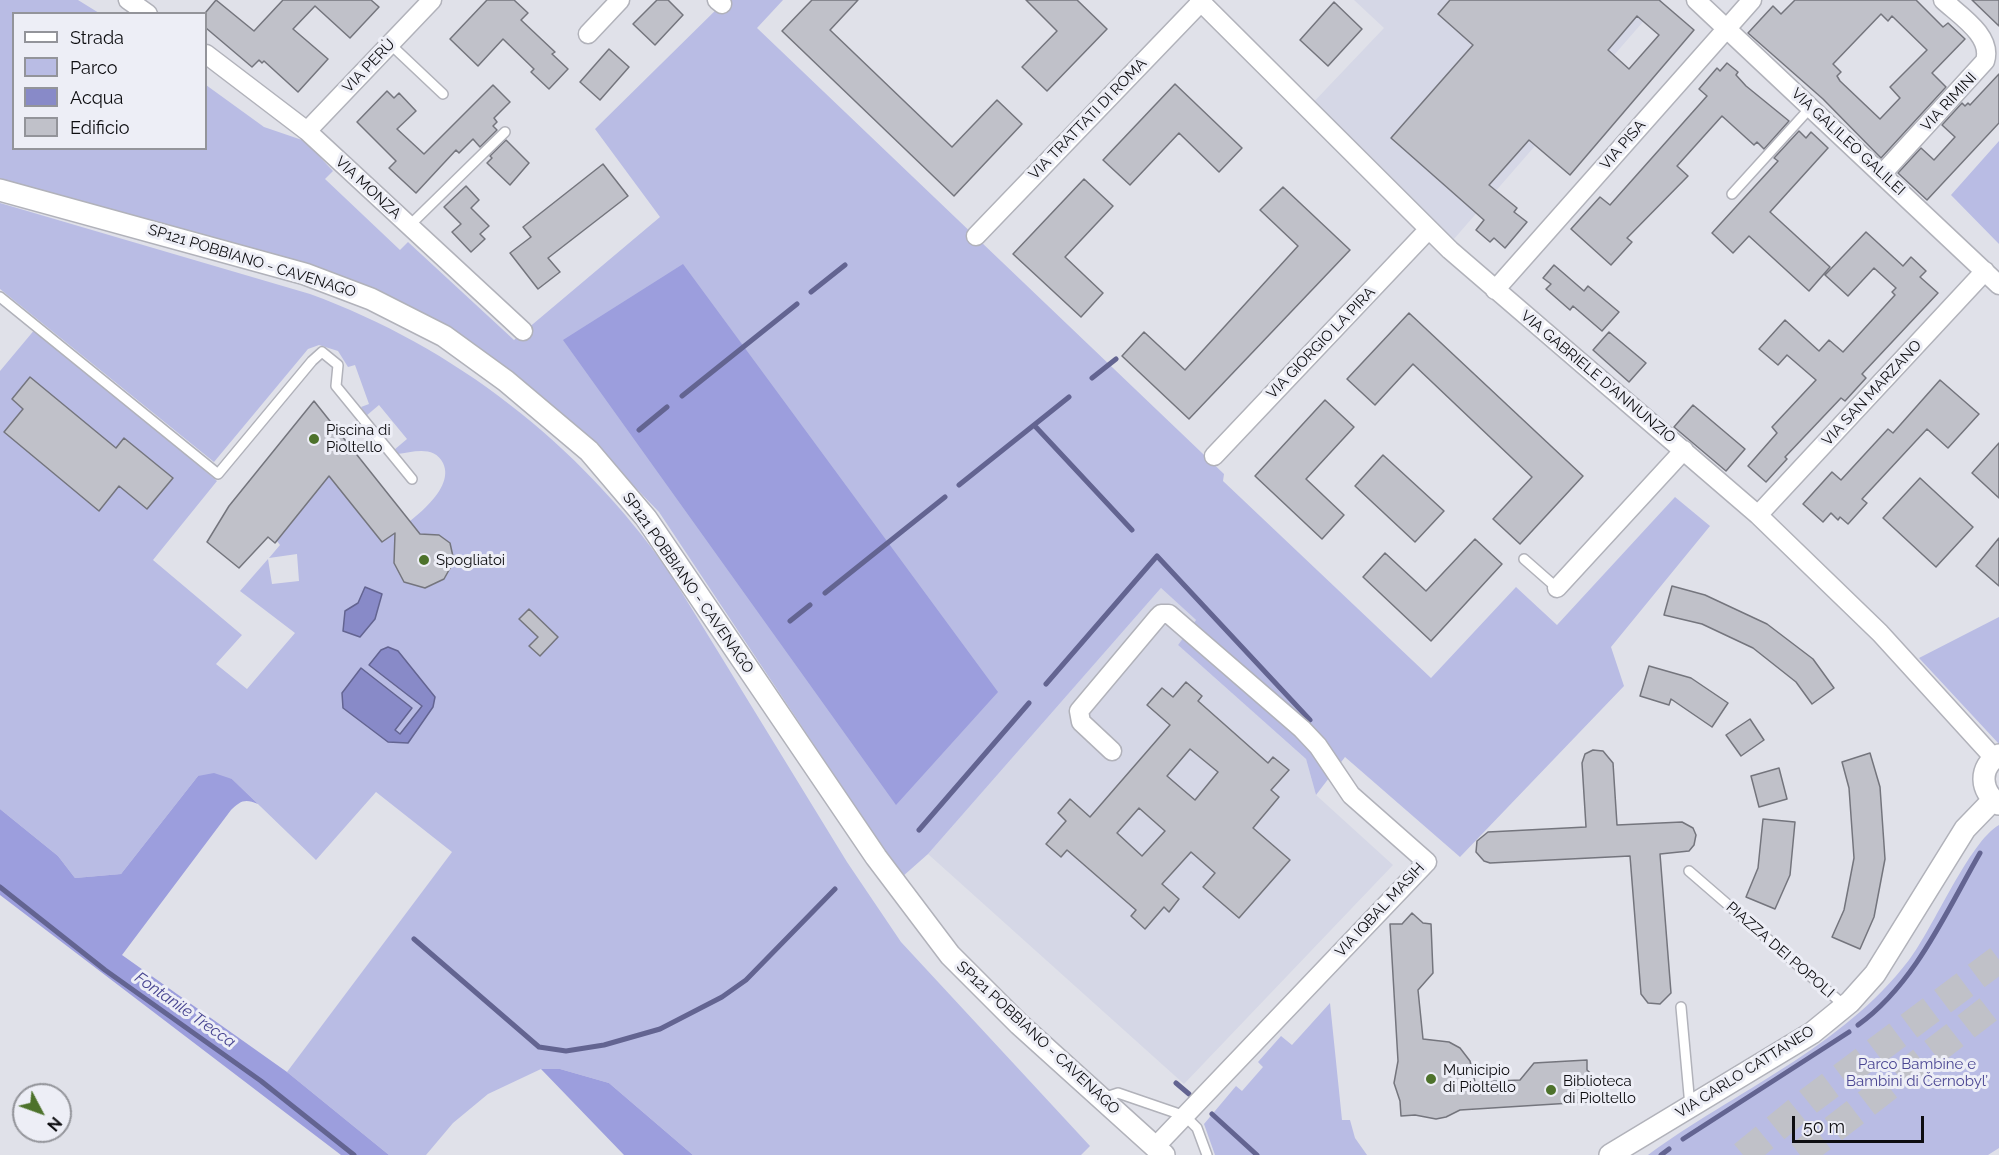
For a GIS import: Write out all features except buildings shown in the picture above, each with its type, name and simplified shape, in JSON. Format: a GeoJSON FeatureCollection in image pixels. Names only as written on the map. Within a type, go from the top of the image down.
{"type":"FeatureCollection","features":[{"type":"Feature","properties":{"kind":"street"},"geometry":{"type":"LineString","coordinates":[[128,0],[145,12]]}},
{"type":"Feature","properties":{"kind":"street","name":"VIA PERÙ"},"geometry":{"type":"LineString","coordinates":[[307,131],[432,0]]}},
{"type":"Feature","properties":{"kind":"street"},"geometry":{"type":"LineString","coordinates":[[588,34],[620,0]]}},
{"type":"Feature","properties":{"kind":"street","name":"VIA GALILEO GALILEI"},"geometry":{"type":"LineString","coordinates":[[1696,0],[1999,285]]}},
{"type":"Feature","properties":{"kind":"street","name":"VIA PISA"},"geometry":{"type":"LineString","coordinates":[[1495,290],[1725,27],[1752,0]]}},
{"type":"Feature","properties":{"kind":"street","name":"VIA RIMINI"},"geometry":{"type":"LineString","coordinates":[[1882,174],[1985,61],[1987,50],[1983,39],[1943,0]]}},
{"type":"Feature","properties":{"kind":"street","name":"VIA GABRIELE D'ANNUNZIO"},"geometry":{"type":"LineString","coordinates":[[1200,1],[1429,230],[1495,290],[1758,515],[1880,633],[1996,756],[1988,764],[1983,779],[1988,794],[1996,802]]}},
{"type":"Feature","properties":{"kind":"street","name":"VIA TRATTATI DI ROMA"},"geometry":{"type":"LineString","coordinates":[[976,236],[1200,1]]}},
{"type":"Feature","properties":{"kind":"street","name":"VIA MONZA"},"geometry":{"type":"LineString","coordinates":[[207,55],[307,131],[523,331]]}},
{"type":"Feature","properties":{"kind":"street","name":"SP121 POBBIANO - CAVENAGO"},"geometry":{"type":"LineString","coordinates":[[0,190],[294,271],[353,291],[394,309],[444,336],[506,381],[589,452],[646,518],[876,857],[950,955],[1019,1024],[1103,1098],[1155,1152]]}},
{"type":"Feature","properties":{"kind":"street","name":"VIA GIORGIO LA PIRA"},"geometry":{"type":"LineString","coordinates":[[1214,456],[1429,230]]}},
{"type":"Feature","properties":{"kind":"street","name":"VIA SAN MARZANO"},"geometry":{"type":"LineString","coordinates":[[1758,515],[1985,271]]}},
{"type":"Feature","properties":{"kind":"street"},"geometry":{"type":"LineString","coordinates":[[1557,588],[1684,450]]}},
{"type":"Feature","properties":{"kind":"street","name":"VIA IQBAL MASIH"},"geometry":{"type":"LineString","coordinates":[[1112,751],[1081,722],[1079,711],[1158,617],[1161,614],[1169,614],[1302,729],[1318,746],[1351,795],[1427,862],[1185,1116],[1155,1152]]}},
{"type":"Feature","properties":{"kind":"street","name":"VIA CARLO CATTANEO"},"geometry":{"type":"LineString","coordinates":[[1610,1155],[1812,1033],[1866,987],[1965,829],[1996,802]]}},
{"type":"Feature","properties":{"kind":"lane"},"geometry":{"type":"LineString","coordinates":[[390,44],[443,94]]}},
{"type":"Feature","properties":{"kind":"lane"},"geometry":{"type":"LineString","coordinates":[[1732,194],[1811,107]]}},
{"type":"Feature","properties":{"kind":"lane"},"geometry":{"type":"LineString","coordinates":[[409,226],[505,132]]}},
{"type":"Feature","properties":{"kind":"lane"},"geometry":{"type":"LineString","coordinates":[[0,297],[218,474],[322,352],[338,365],[336,386],[412,478]]}},
{"type":"Feature","properties":{"kind":"lane"},"geometry":{"type":"LineString","coordinates":[[1524,559],[1557,588]]}},
{"type":"Feature","properties":{"kind":"lane","name":"PIAZZA DEI POPOLI"},"geometry":{"type":"LineString","coordinates":[[1689,871],[1845,1006]]}},
{"type":"Feature","properties":{"kind":"lane"},"geometry":{"type":"LineString","coordinates":[[1681,1007],[1690,1108]]}},
{"type":"Feature","properties":{"kind":"lane"},"geometry":{"type":"LineString","coordinates":[[1103,1098],[1118,1093],[1185,1116],[1197,1128],[1207,1155]]}},
{"type":"Feature","properties":{"kind":"shaded area"},"geometry":{"type":"Polygon","coordinates":[[[1354,0],[1662,0],[1447,247],[1307,109],[1384,28],[1354,0]]]}},
{"type":"Feature","properties":{"kind":"shaded area"},"geometry":{"type":"Polygon","coordinates":[[[683,264],[998,692],[896,805],[563,340],[683,264]]]}},
{"type":"Feature","properties":{"kind":"shaded area"},"geometry":{"type":"Polygon","coordinates":[[[1161,588],[1196,620],[1178,645],[1306,759],[1316,795],[1393,865],[1184,1084],[928,854],[1161,588]]]}},
{"type":"Feature","properties":{"kind":"shaded area"},"geometry":{"type":"Polygon","coordinates":[[[214,773],[232,779],[258,804],[243,801],[231,810],[122,955],[287,1072],[389,1155],[341,1155],[0,895],[0,809],[58,856],[75,878],[121,874],[198,776],[214,773]]]}},
{"type":"Feature","properties":{"kind":"shaded area"},"geometry":{"type":"Polygon","coordinates":[[[541,1069],[560,1069],[609,1083],[693,1155],[624,1155],[541,1069]]]}},
{"type":"Feature","properties":{"kind":"green space"},"geometry":{"type":"Polygon","coordinates":[[[0,0],[78,0],[97,12],[12,12],[12,150],[207,150],[207,86],[264,127],[305,141],[333,171],[325,179],[400,250],[408,242],[514,340],[660,217],[595,129],[726,0],[783,0],[757,28],[1224,474],[1223,481],[1431,678],[1516,587],[1557,625],[1675,497],[1710,526],[1611,647],[1624,686],[1460,857],[1345,757],[1316,795],[1306,759],[1178,645],[1196,620],[1161,588],[928,854],[902,877],[659,512],[600,451],[495,360],[405,306],[0,183],[0,0]]]}},
{"type":"Feature","properties":{"kind":"green space"},"geometry":{"type":"Polygon","coordinates":[[[1999,141],[1999,244],[1951,195],[1999,141]]]}},
{"type":"Feature","properties":{"kind":"green space"},"geometry":{"type":"Polygon","coordinates":[[[0,203],[310,294],[363,316],[415,342],[464,371],[554,441],[595,481],[633,524],[668,570],[847,862],[901,942],[1090,1146],[1081,1155],[693,1155],[609,1083],[560,1069],[541,1069],[488,1094],[453,1123],[426,1155],[389,1155],[287,1072],[452,852],[376,792],[316,860],[232,779],[198,776],[121,874],[75,878],[58,856],[0,809],[0,371],[36,328],[217,481],[153,560],[242,635],[216,664],[247,689],[295,633],[240,591],[268,559],[272,584],[299,581],[297,554],[269,558],[280,545],[277,541],[329,476],[382,542],[414,518],[435,497],[445,474],[443,463],[439,457],[429,452],[416,451],[397,454],[394,450],[407,439],[379,405],[366,416],[361,407],[369,404],[355,365],[348,367],[338,351],[319,345],[308,349],[214,462],[0,289],[0,203]]]}},
{"type":"Feature","properties":{"kind":"green space"},"geometry":{"type":"Polygon","coordinates":[[[1999,617],[1999,744],[1919,658],[1999,617]]]}},
{"type":"Feature","properties":{"kind":"green space","name":"Parco Bambine e Bambini di Černobyl’"},"geometry":{"type":"Polygon","coordinates":[[[1999,825],[1999,1148],[1988,1155],[1648,1155],[1820,1043],[1852,1019],[1882,991],[1919,946],[1976,849],[1999,825]]]}},
{"type":"Feature","properties":{"kind":"green space"},"geometry":{"type":"Polygon","coordinates":[[[1330,1003],[1342,1120],[1350,1120],[1355,1138],[1367,1155],[1215,1155],[1204,1124],[1236,1086],[1242,1091],[1263,1067],[1258,1062],[1281,1036],[1292,1045],[1330,1003]]]}},
{"type":"Feature","properties":{"kind":"water"},"geometry":{"type":"Polygon","coordinates":[[[365,587],[382,594],[375,619],[360,637],[343,631],[345,611],[358,603],[365,587]]]}},
{"type":"Feature","properties":{"kind":"water"},"geometry":{"type":"Polygon","coordinates":[[[388,647],[398,651],[435,697],[433,707],[408,743],[388,742],[343,708],[342,693],[361,668],[412,708],[395,730],[400,734],[422,706],[369,665],[381,650],[388,647]]]}},
{"type":"Feature","properties":{"kind":"waterway"},"geometry":{"type":"LineString","coordinates":[[811,292],[845,265]]}},
{"type":"Feature","properties":{"kind":"waterway"},"geometry":{"type":"LineString","coordinates":[[682,396],[797,304]]}},
{"type":"Feature","properties":{"kind":"waterway"},"geometry":{"type":"LineString","coordinates":[[1092,378],[1116,359]]}},
{"type":"Feature","properties":{"kind":"waterway"},"geometry":{"type":"LineString","coordinates":[[959,485],[1069,397]]}},
{"type":"Feature","properties":{"kind":"waterway"},"geometry":{"type":"LineString","coordinates":[[639,430],[667,407]]}},
{"type":"Feature","properties":{"kind":"waterway"},"geometry":{"type":"LineString","coordinates":[[1034,425],[1132,530]]}},
{"type":"Feature","properties":{"kind":"waterway"},"geometry":{"type":"LineString","coordinates":[[825,593],[945,497]]}},
{"type":"Feature","properties":{"kind":"waterway"},"geometry":{"type":"LineString","coordinates":[[1046,684],[1157,556],[1310,720]]}},
{"type":"Feature","properties":{"kind":"waterway"},"geometry":{"type":"LineString","coordinates":[[790,621],[810,605]]}},
{"type":"Feature","properties":{"kind":"waterway"},"geometry":{"type":"LineString","coordinates":[[919,830],[1029,703]]}},
{"type":"Feature","properties":{"kind":"waterway"},"geometry":{"type":"LineString","coordinates":[[1858,1025],[1878,1008],[1913,968],[1928,946],[1980,853]]}},
{"type":"Feature","properties":{"kind":"waterway","name":"Fontanile Trecca"},"geometry":{"type":"LineString","coordinates":[[0,887],[105,970],[261,1081],[354,1155]]}},
{"type":"Feature","properties":{"kind":"waterway"},"geometry":{"type":"LineString","coordinates":[[414,939],[539,1047],[566,1051],[604,1045],[660,1029],[722,997],[746,980],[835,889]]}},
{"type":"Feature","properties":{"kind":"waterway"},"geometry":{"type":"LineString","coordinates":[[1683,1139],[1849,1032]]}},
{"type":"Feature","properties":{"kind":"waterway"},"geometry":{"type":"LineString","coordinates":[[1176,1083],[1189,1094]]}},
{"type":"Feature","properties":{"kind":"waterway"},"geometry":{"type":"LineString","coordinates":[[1212,1114],[1257,1155]]}},
{"type":"Feature","properties":{"kind":"waterway"},"geometry":{"type":"LineString","coordinates":[[1661,1155],[1669,1149]]}},
{"type":"Feature","properties":{"kind":"tunnel"},"geometry":{"type":"LineString","coordinates":[[1743,1155],[1809,1101],[1999,959]]}},
{"type":"Feature","properties":{"kind":"tunnel"},"geometry":{"type":"LineString","coordinates":[[1800,1155],[1999,1001]]}},
{"type":"Feature","properties":{"kind":"place","name":"Piscina di Pioltello"},"geometry":{"type":"Point","coordinates":[314,439]}},
{"type":"Feature","properties":{"kind":"place","name":"Spogliatoi"},"geometry":{"type":"Point","coordinates":[424,560]}},
{"type":"Feature","properties":{"kind":"place","name":"Municipio di Pioltello"},"geometry":{"type":"Point","coordinates":[1431,1079]}},
{"type":"Feature","properties":{"kind":"place","name":"Biblioteca di Pioltello"},"geometry":{"type":"Point","coordinates":[1551,1090]}}]}
